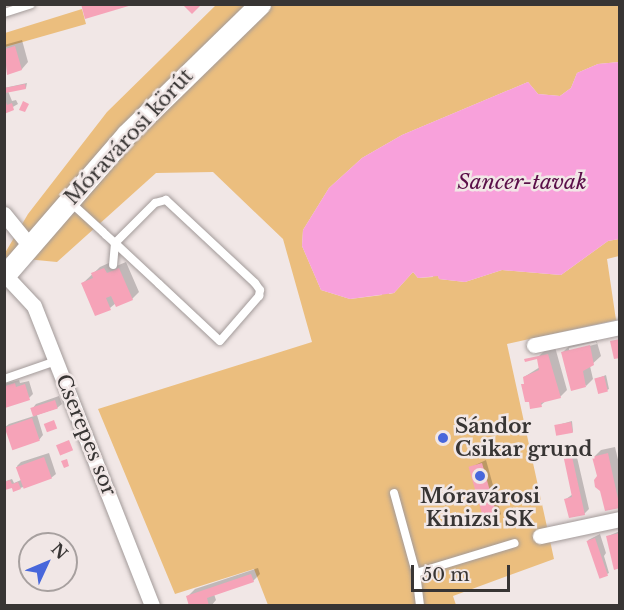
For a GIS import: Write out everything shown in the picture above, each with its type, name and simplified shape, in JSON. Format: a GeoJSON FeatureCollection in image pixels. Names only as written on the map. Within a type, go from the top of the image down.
{"type":"FeatureCollection","features":[{"type":"Feature","properties":{"kind":"main road","name":"Móravárosi körút"},"geometry":{"type":"LineString","coordinates":[[5,275],[28,245],[128,134],[260,4]]}},
{"type":"Feature","properties":{"kind":"street"},"geometry":{"type":"LineString","coordinates":[[4,214],[28,245]]}},
{"type":"Feature","properties":{"kind":"street","name":"Cserepes sor"},"geometry":{"type":"LineString","coordinates":[[5,275],[34,306],[152,606]]}},
{"type":"Feature","properties":{"kind":"street"},"geometry":{"type":"LineString","coordinates":[[534,345],[620,327]]}},
{"type":"Feature","properties":{"kind":"street"},"geometry":{"type":"LineString","coordinates":[[540,536],[620,519]]}},
{"type":"Feature","properties":{"kind":"lane"},"geometry":{"type":"LineString","coordinates":[[4,13],[31,4]]}},
{"type":"Feature","properties":{"kind":"lane"},"geometry":{"type":"LineString","coordinates":[[68,200],[115,243],[220,341],[259,296],[260,290],[255,283],[166,200],[155,203],[115,243],[113,265]]}},
{"type":"Feature","properties":{"kind":"lane"},"geometry":{"type":"LineString","coordinates":[[4,379],[56,360]]}},
{"type":"Feature","properties":{"kind":"lane"},"geometry":{"type":"LineString","coordinates":[[394,493],[416,573],[420,606]]}},
{"type":"Feature","properties":{"kind":"lane"},"geometry":{"type":"LineString","coordinates":[[416,573],[515,543]]}},
{"type":"Feature","properties":{"kind":"shaded area"},"geometry":{"type":"Polygon","coordinates":[[[216,5],[619,5],[619,62],[598,64],[577,73],[571,88],[560,96],[538,94],[528,82],[402,135],[362,158],[329,188],[303,230],[302,246],[321,290],[350,299],[382,295],[377,284],[367,285],[364,277],[378,272],[378,249],[383,242],[388,244],[430,237],[439,279],[465,282],[502,270],[561,275],[608,241],[619,239],[619,256],[607,259],[616,320],[507,344],[554,559],[453,596],[456,605],[268,605],[254,569],[175,594],[98,409],[312,342],[283,239],[213,172],[156,173],[57,262],[5,257],[5,253],[28,214],[107,112],[216,5]],[[424,244],[394,249],[390,253],[399,279],[388,285],[389,294],[394,293],[413,272],[418,278],[433,277],[424,244]]]}},
{"type":"Feature","properties":{"kind":"shaded area"},"geometry":{"type":"Polygon","coordinates":[[[82,9],[86,24],[5,47],[5,33],[82,9]]]}},
{"type":"Feature","properties":{"kind":"water","name":"Sancer-tavak"},"geometry":{"type":"Polygon","coordinates":[[[619,62],[619,239],[608,241],[561,275],[502,270],[465,282],[439,279],[438,276],[418,278],[413,272],[394,293],[350,299],[321,290],[302,246],[303,230],[329,188],[362,158],[402,135],[528,82],[538,94],[560,96],[571,88],[577,73],[598,64],[619,62]]]}},
{"type":"Feature","properties":{"kind":"building"},"geometry":{"type":"Polygon","coordinates":[[[81,4],[132,4],[132,5],[85,19],[81,4]]]}},
{"type":"Feature","properties":{"kind":"building"},"geometry":{"type":"Polygon","coordinates":[[[182,4],[202,4],[192,14],[182,4]]]}},
{"type":"Feature","properties":{"kind":"building"},"geometry":{"type":"Polygon","coordinates":[[[15,46],[22,70],[7,75],[5,49],[15,46]]]}},
{"type":"Feature","properties":{"kind":"building"},"geometry":{"type":"Polygon","coordinates":[[[25,84],[26,89],[5,93],[4,88],[25,84]]]}},
{"type":"Feature","properties":{"kind":"building"},"geometry":{"type":"Polygon","coordinates":[[[4,97],[7,105],[12,103],[14,110],[4,114],[4,97]]]}},
{"type":"Feature","properties":{"kind":"building"},"geometry":{"type":"Polygon","coordinates":[[[23,101],[29,104],[25,112],[19,110],[23,101]]]}},
{"type":"Feature","properties":{"kind":"building"},"geometry":{"type":"Polygon","coordinates":[[[104,268],[107,273],[119,268],[133,300],[116,307],[111,296],[106,298],[111,310],[95,316],[81,283],[93,278],[91,273],[104,268]]]}},
{"type":"Feature","properties":{"kind":"building"},"geometry":{"type":"Polygon","coordinates":[[[620,339],[620,358],[614,359],[610,341],[620,339]]]}},
{"type":"Feature","properties":{"kind":"building"},"geometry":{"type":"Polygon","coordinates":[[[590,345],[594,365],[583,371],[586,387],[571,391],[561,352],[590,345]]]}},
{"type":"Feature","properties":{"kind":"building"},"geometry":{"type":"Polygon","coordinates":[[[548,354],[561,398],[541,403],[542,407],[530,409],[529,402],[525,402],[521,384],[524,384],[523,377],[539,370],[537,359],[525,362],[524,359],[548,354]]]}},
{"type":"Feature","properties":{"kind":"building"},"geometry":{"type":"Polygon","coordinates":[[[604,376],[608,392],[598,394],[594,378],[604,376]]]}},
{"type":"Feature","properties":{"kind":"building"},"geometry":{"type":"Polygon","coordinates":[[[15,383],[16,387],[25,384],[30,400],[5,408],[5,386],[15,383]]]}},
{"type":"Feature","properties":{"kind":"building"},"geometry":{"type":"Polygon","coordinates":[[[55,400],[58,409],[33,417],[30,408],[55,400]]]}},
{"type":"Feature","properties":{"kind":"building"},"geometry":{"type":"Polygon","coordinates":[[[32,418],[40,441],[12,450],[5,427],[32,418]]]}},
{"type":"Feature","properties":{"kind":"building"},"geometry":{"type":"Polygon","coordinates":[[[54,420],[57,428],[47,432],[44,424],[54,420]]]}},
{"type":"Feature","properties":{"kind":"building"},"geometry":{"type":"Polygon","coordinates":[[[571,422],[573,433],[556,436],[554,425],[571,422]]]}},
{"type":"Feature","properties":{"kind":"building"},"geometry":{"type":"Polygon","coordinates":[[[69,440],[73,450],[60,455],[56,445],[69,440]]]}},
{"type":"Feature","properties":{"kind":"building"},"geometry":{"type":"Polygon","coordinates":[[[569,443],[585,515],[569,518],[564,499],[572,497],[561,445],[569,443]]]}},
{"type":"Feature","properties":{"kind":"building"},"geometry":{"type":"Polygon","coordinates":[[[608,453],[620,508],[605,511],[600,491],[595,487],[594,480],[597,476],[592,457],[608,453]]]}},
{"type":"Feature","properties":{"kind":"building"},"geometry":{"type":"Polygon","coordinates":[[[44,457],[52,479],[24,489],[16,467],[44,457]]]}},
{"type":"Feature","properties":{"kind":"building"},"geometry":{"type":"Polygon","coordinates":[[[67,459],[69,466],[64,468],[61,461],[67,459]]]}},
{"type":"Feature","properties":{"kind":"building"},"geometry":{"type":"Polygon","coordinates":[[[482,463],[498,520],[485,524],[469,467],[482,463]]]}},
{"type":"Feature","properties":{"kind":"building"},"geometry":{"type":"Polygon","coordinates":[[[10,480],[12,484],[18,482],[21,489],[13,492],[12,488],[5,490],[4,482],[10,480]]]}},
{"type":"Feature","properties":{"kind":"building"},"geometry":{"type":"Polygon","coordinates":[[[620,533],[620,568],[614,570],[606,536],[620,533]]]}},
{"type":"Feature","properties":{"kind":"building"},"geometry":{"type":"Polygon","coordinates":[[[595,538],[608,576],[600,579],[586,541],[595,538]]]}},
{"type":"Feature","properties":{"kind":"building"},"geometry":{"type":"Polygon","coordinates":[[[251,574],[254,582],[207,598],[209,606],[189,606],[186,596],[251,574]]]}},
{"type":"Feature","properties":{"kind":"place","name":"Sándor Csikar grund"},"geometry":{"type":"Point","coordinates":[443,438]}},
{"type":"Feature","properties":{"kind":"place","name":"Móravárosi Kinizsi SK"},"geometry":{"type":"Point","coordinates":[480,476]}}]}
